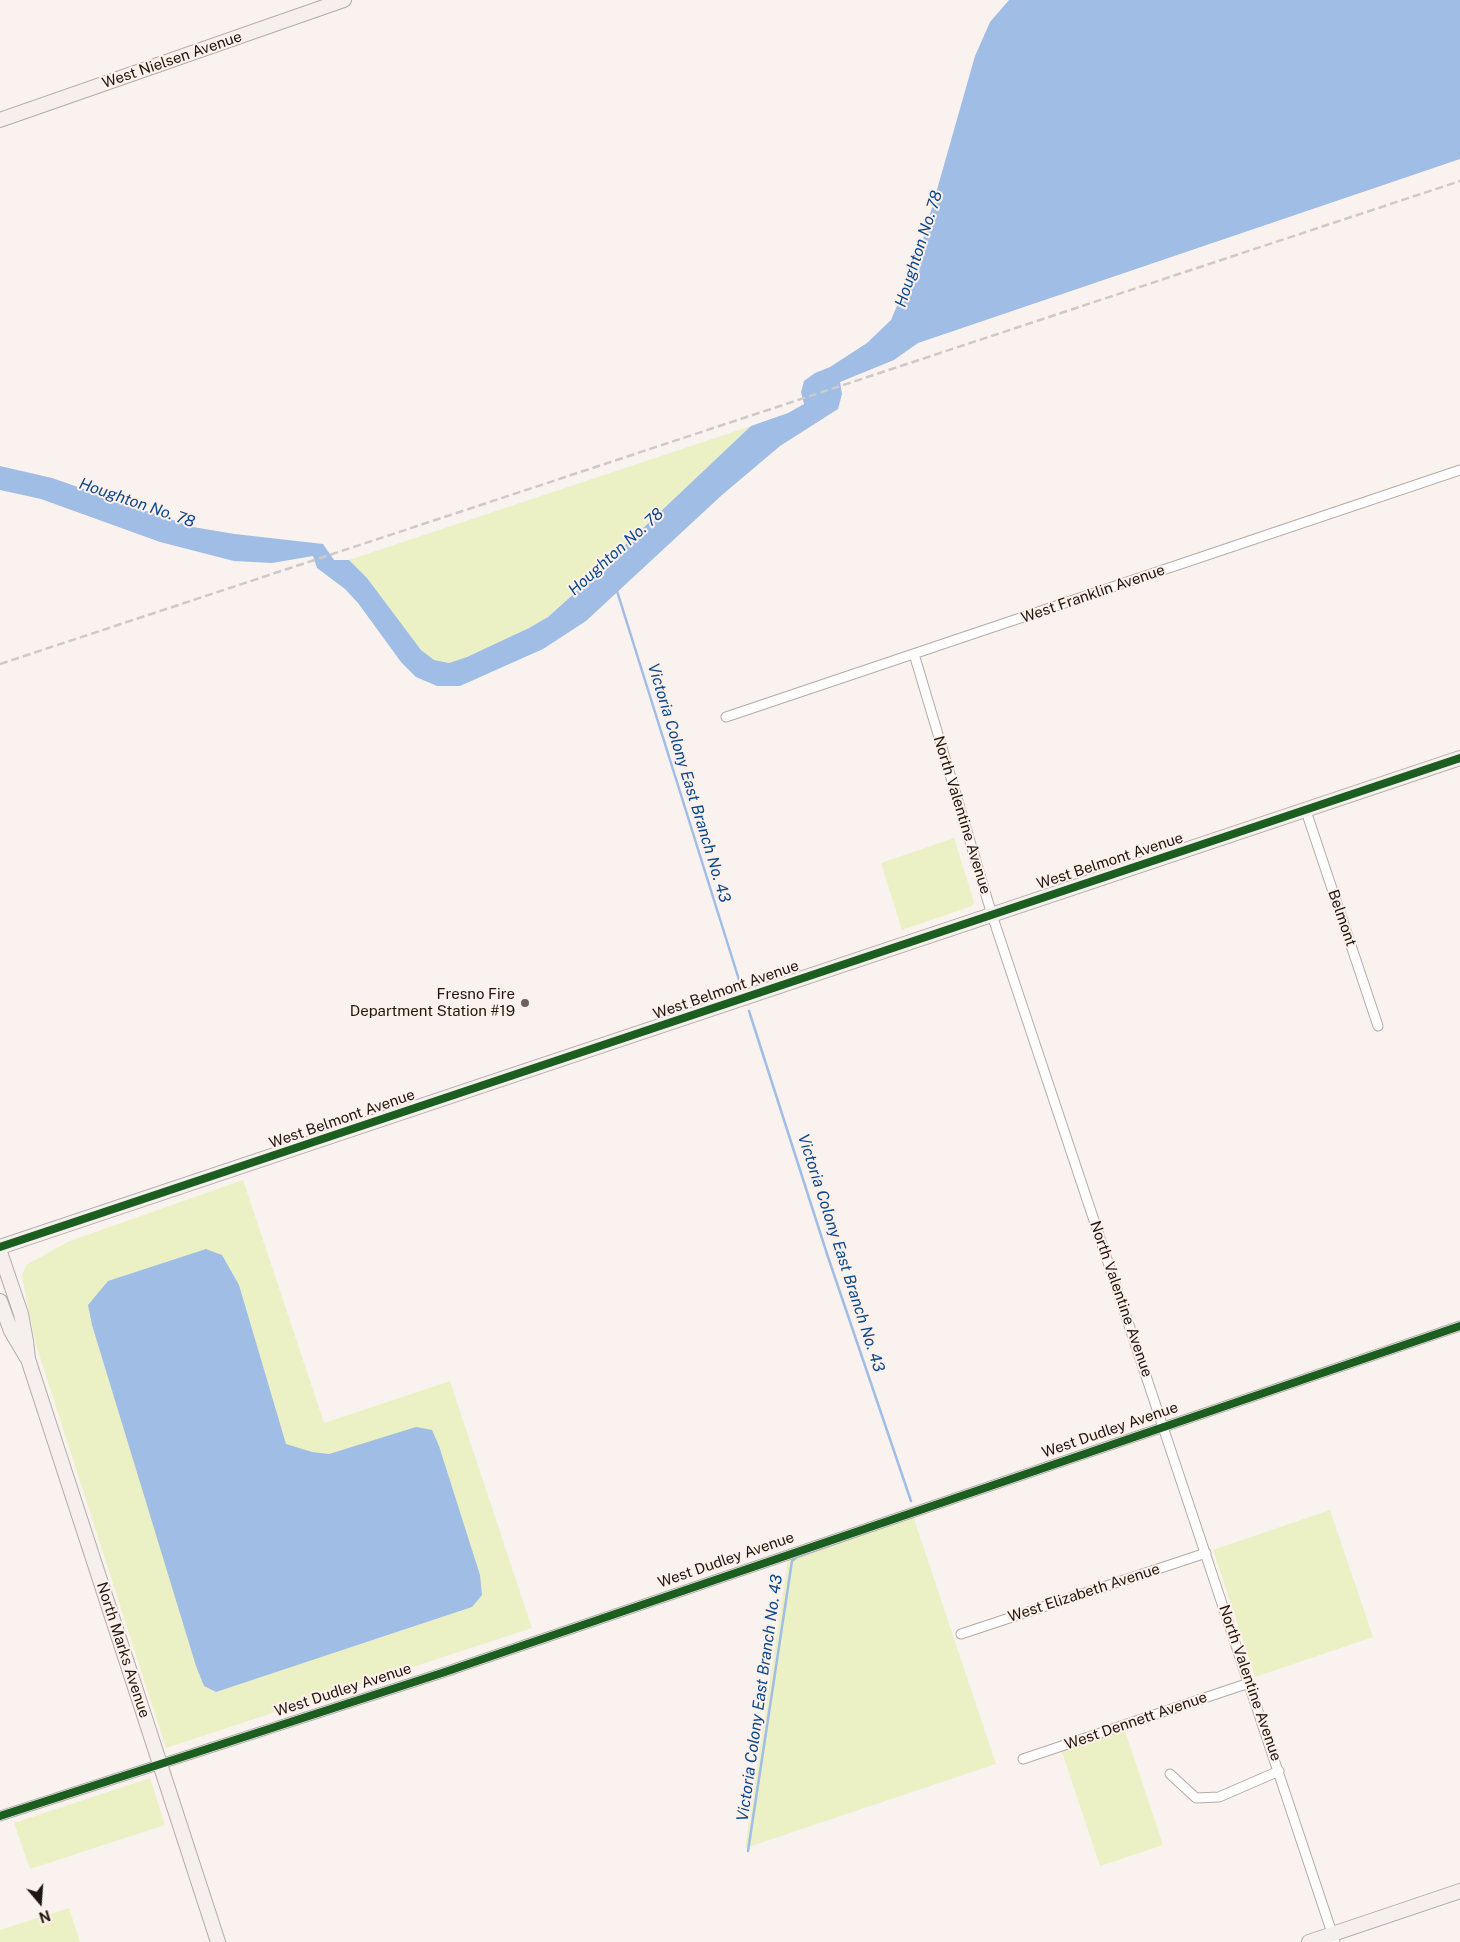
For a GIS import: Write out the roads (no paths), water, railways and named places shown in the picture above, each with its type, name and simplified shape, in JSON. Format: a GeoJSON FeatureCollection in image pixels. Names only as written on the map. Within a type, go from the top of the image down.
{"type":"FeatureCollection","features":[{"type":"Feature","properties":{"kind":"street","name":"West Nielsen Avenue"},"geometry":{"type":"LineString","coordinates":[[0,120],[344,0]]}},
{"type":"Feature","properties":{"kind":"street","name":"West Franklin Avenue"},"geometry":{"type":"LineString","coordinates":[[726,717],[1460,470]]}},
{"type":"Feature","properties":{"kind":"street","name":"North Valentine Avenue"},"geometry":{"type":"LineString","coordinates":[[914,654],[992,915],[1280,1771],[1334,1938]]}},
{"type":"Feature","properties":{"kind":"street","name":"West Belmont Avenue"},"geometry":{"type":"LineString","coordinates":[[0,1247],[1460,758]]}},
{"type":"Feature","properties":{"kind":"street","name":"Belmont"},"geometry":{"type":"LineString","coordinates":[[1306,810],[1378,1026]]}},
{"type":"Feature","properties":{"kind":"street","name":"North Marks Avenue"},"geometry":{"type":"LineString","coordinates":[[0,1252],[21,1314],[28,1358],[218,1942]]}},
{"type":"Feature","properties":{"kind":"street","name":"North Marks Avenue"},"geometry":{"type":"LineString","coordinates":[[0,1301],[14,1337],[28,1358]]}},
{"type":"Feature","properties":{"kind":"street","name":"West Dudley Avenue"},"geometry":{"type":"LineString","coordinates":[[0,1816],[444,1672],[1460,1326]]}},
{"type":"Feature","properties":{"kind":"street","name":"West Elizabeth Avenue"},"geometry":{"type":"LineString","coordinates":[[961,1634],[1206,1553]]}},
{"type":"Feature","properties":{"kind":"street","name":"West Dennett Avenue"},"geometry":{"type":"LineString","coordinates":[[1023,1759],[1249,1683]]}},
{"type":"Feature","properties":{"kind":"street"},"geometry":{"type":"LineString","coordinates":[[1170,1774],[1196,1798],[1219,1797],[1280,1771]]}},
{"type":"Feature","properties":{"kind":"street"},"geometry":{"type":"LineString","coordinates":[[1309,1942],[1334,1938],[1460,1891]]}},
{"type":"Feature","properties":{"kind":"water"},"geometry":{"type":"Polygon","coordinates":[[[1009,0],[1460,0],[1460,159],[918,343],[894,360],[840,382],[842,394],[838,409],[780,446],[722,495],[586,621],[543,649],[460,686],[437,686],[416,677],[401,662],[358,603],[345,589],[317,568],[313,556],[272,563],[234,561],[160,542],[41,499],[0,490],[0,466],[52,478],[193,527],[323,544],[334,560],[349,560],[367,578],[421,650],[434,660],[449,663],[467,657],[529,628],[548,617],[568,599],[751,426],[788,413],[804,404],[801,392],[804,381],[867,343],[891,320],[919,253],[975,56],[990,22],[1009,0]]]}},
{"type":"Feature","properties":{"kind":"water"},"geometry":{"type":"Polygon","coordinates":[[[206,1249],[222,1255],[239,1285],[286,1444],[312,1452],[329,1454],[416,1427],[432,1430],[439,1446],[480,1575],[482,1595],[472,1607],[216,1692],[204,1686],[196,1666],[92,1325],[88,1305],[108,1281],[206,1249]]]}},
{"type":"Feature","properties":{"kind":"waterway","name":"Victoria Colony East Branch No. 43"},"geometry":{"type":"LineString","coordinates":[[617,591],[740,983]]}},
{"type":"Feature","properties":{"kind":"waterway","name":"Victoria Colony East Branch No. 43"},"geometry":{"type":"LineString","coordinates":[[749,1011],[827,1254],[911,1501]]}},
{"type":"Feature","properties":{"kind":"waterway","name":"Victoria Colony East Branch No. 43"},"geometry":{"type":"LineString","coordinates":[[748,1851],[792,1561],[797,1557],[911,1517]]}},
{"type":"Feature","properties":{"kind":"railway"},"geometry":{"type":"LineString","coordinates":[[0,664],[1460,181]]}},
{"type":"Feature","properties":{"kind":"place","name":"Fresno Fire Department Station #19"},"geometry":{"type":"Point","coordinates":[525,1003]}},
{"type":"Feature","properties":{"kind":"water label","name":"Houghton No. 78"},"geometry":{"type":"Point","coordinates":[919,249]}},
{"type":"Feature","properties":{"kind":"water label","name":"Houghton No. 78"},"geometry":{"type":"Point","coordinates":[137,503]}},
{"type":"Feature","properties":{"kind":"water label","name":"Houghton No. 78"},"geometry":{"type":"Point","coordinates":[616,552]}}]}
